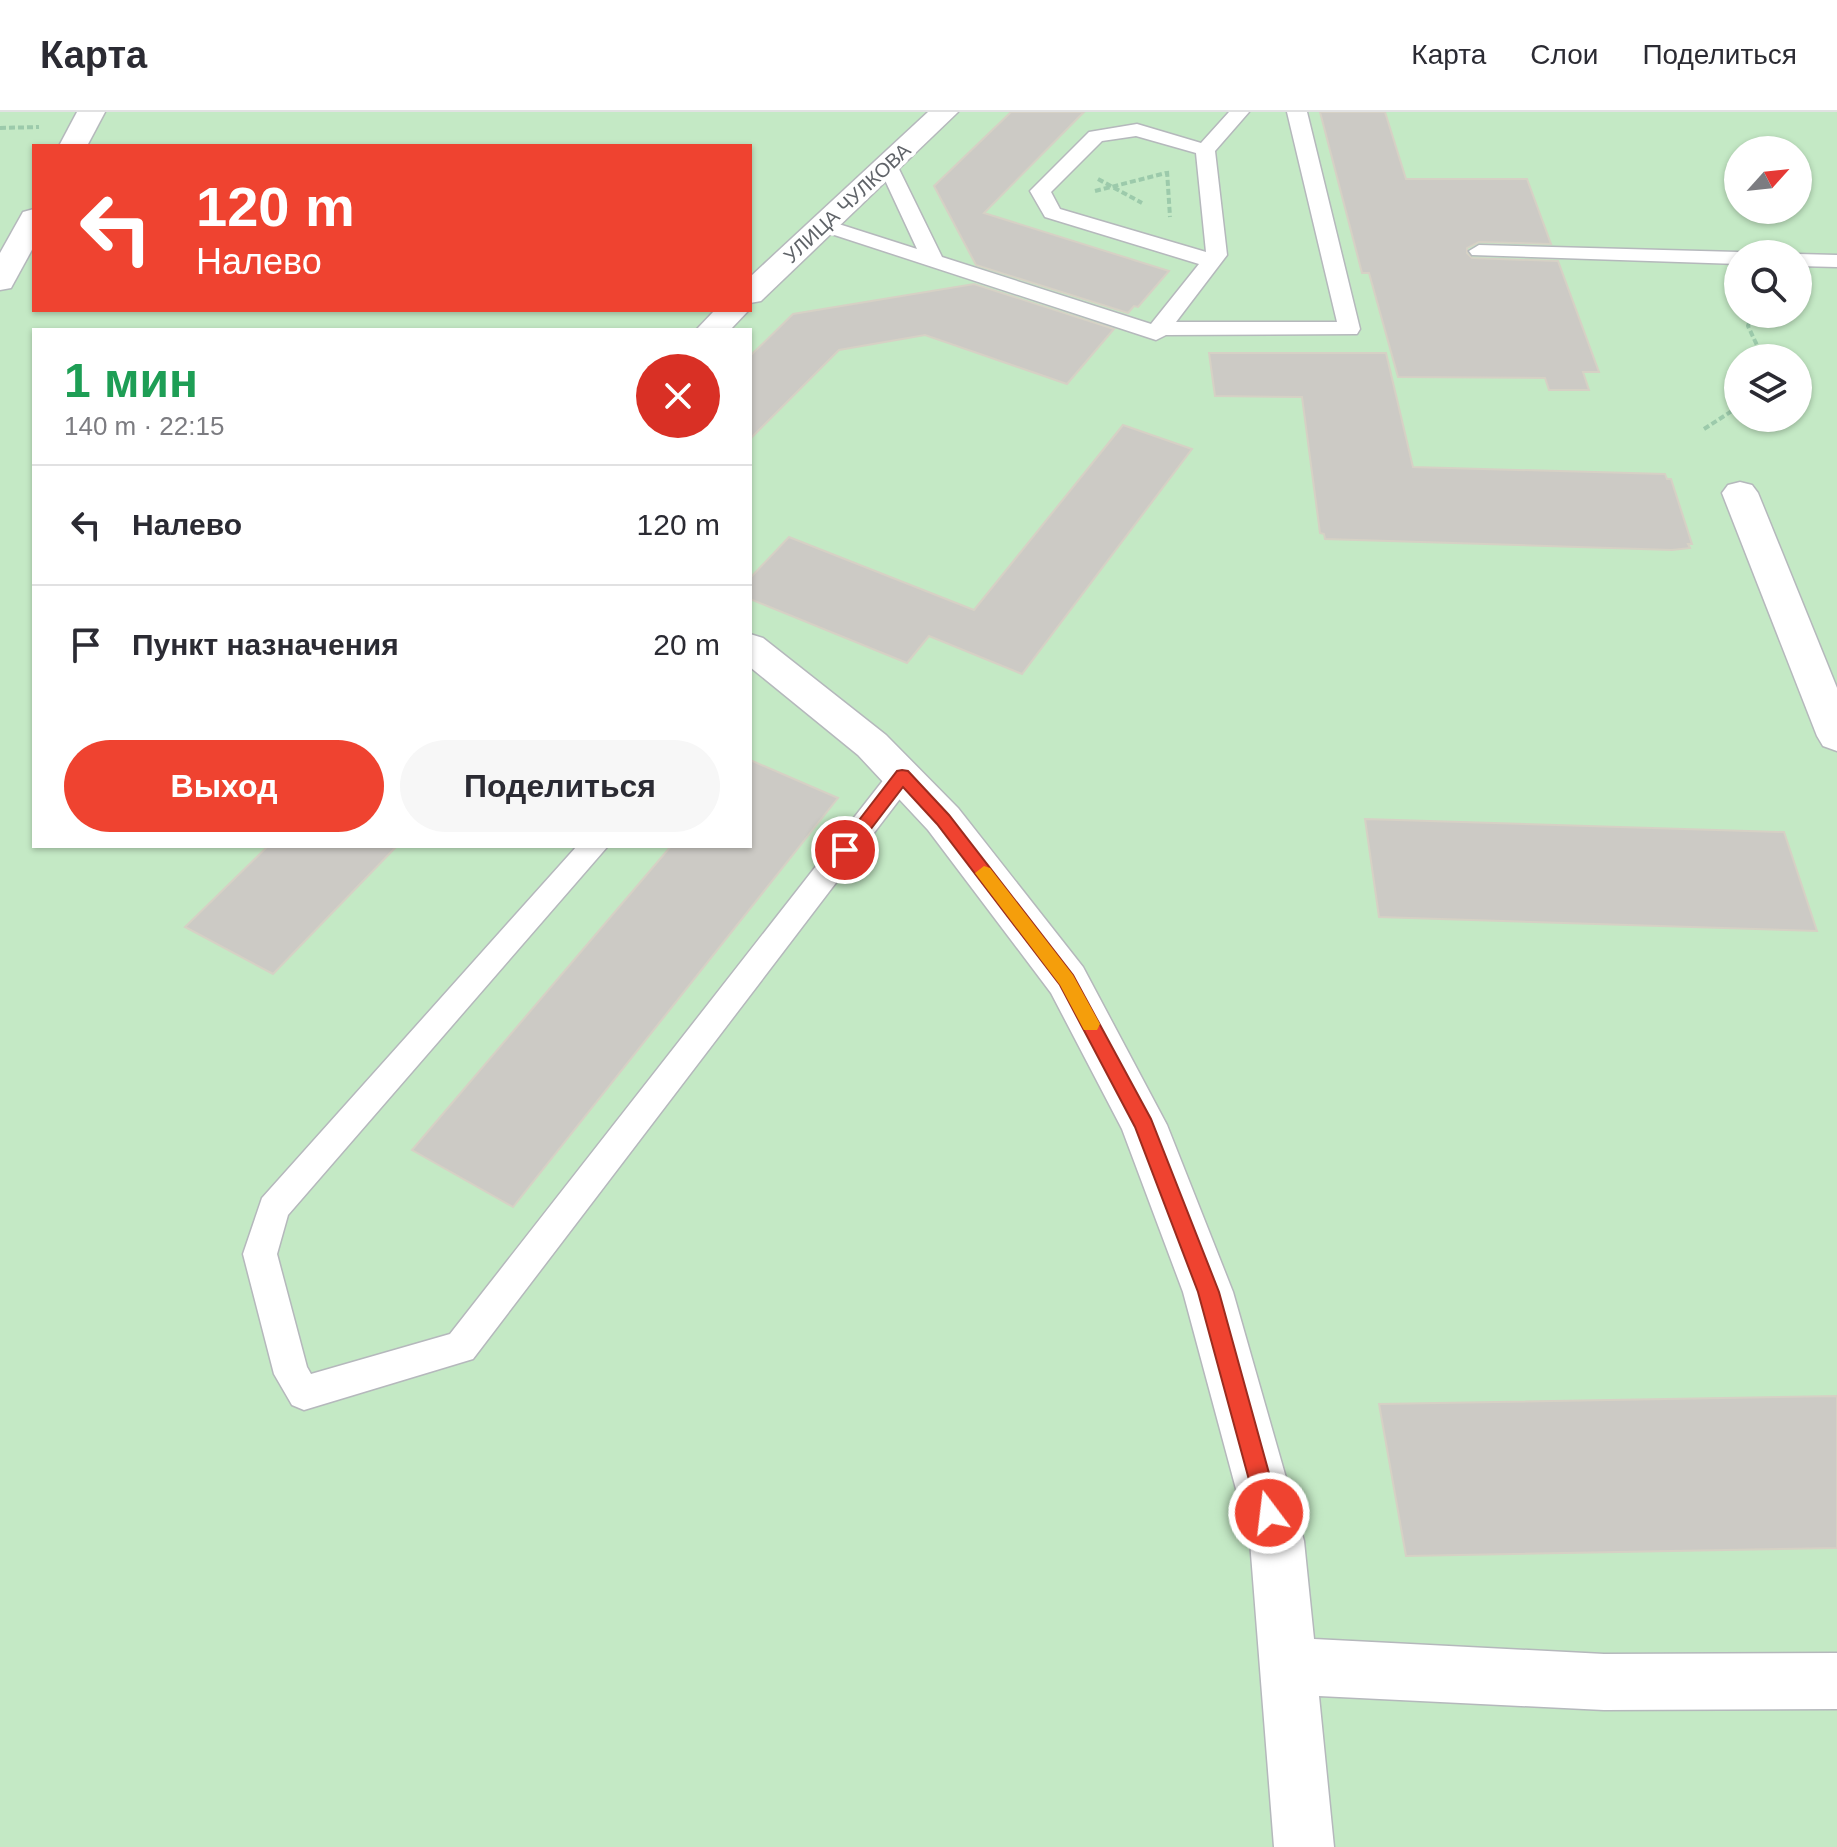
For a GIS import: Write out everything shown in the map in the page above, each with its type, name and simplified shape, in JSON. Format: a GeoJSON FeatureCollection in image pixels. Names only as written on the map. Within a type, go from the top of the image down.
{"type":"FeatureCollection","features":[{"type":"Feature","properties":{"kind":"street"},"geometry":{"type":"LineString","coordinates":[[74,144],[91,112]]}},
{"type":"Feature","properties":{"kind":"street","name":"УЛИЦА ЧУЛКОВА"},"geometry":{"type":"LineString","coordinates":[[752,292],[944,112]]}},
{"type":"Feature","properties":{"kind":"street"},"geometry":{"type":"LineString","coordinates":[[0,281],[32,222]]}},
{"type":"Feature","properties":{"kind":"street"},"geometry":{"type":"LineString","coordinates":[[714,328],[731,312]]}},
{"type":"Feature","properties":{"kind":"street"},"geometry":{"type":"LineString","coordinates":[[1740,493],[1837,736]]}},
{"type":"Feature","properties":{"kind":"street"},"geometry":{"type":"LineString","coordinates":[[754,658],[872,745],[943,819],[1067,980],[1144,1125],[1208,1292],[1277,1541],[1304,1847]]}},
{"type":"Feature","properties":{"kind":"street"},"geometry":{"type":"LineString","coordinates":[[1288,1666],[1604,1682],[1837,1681]]}},
{"type":"Feature","properties":{"kind":"lane"},"geometry":{"type":"LineString","coordinates":[[823,225],[1156,333],[1217,255],[1205,150],[1239,112]]}},
{"type":"Feature","properties":{"kind":"lane"},"geometry":{"type":"LineString","coordinates":[[1160,328],[1349,329],[1297,112]]}},
{"type":"Feature","properties":{"kind":"lane"},"geometry":{"type":"LineString","coordinates":[[1205,150],[1137,130],[1096,136],[1040,191],[1052,213],[1213,261]]}},
{"type":"Feature","properties":{"kind":"lane"},"geometry":{"type":"LineString","coordinates":[[888,165],[934,262]]}},
{"type":"Feature","properties":{"kind":"lane"},"geometry":{"type":"LineString","coordinates":[[1479,251],[1724,258]]}},
{"type":"Feature","properties":{"kind":"lane"},"geometry":{"type":"LineString","coordinates":[[1812,260],[1837,261]]}},
{"type":"Feature","properties":{"kind":"lane"},"geometry":{"type":"LineString","coordinates":[[592,848],[274,1208],[260,1254],[291,1374],[304,1393],[461,1347],[902,776]]}},
{"type":"Feature","properties":{"kind":"path"},"geometry":{"type":"LineString","coordinates":[[1159,212],[1170,218],[1165,138]]}},
{"type":"Feature","properties":{"kind":"path"},"geometry":{"type":"LineString","coordinates":[[1070,163],[1147,206]]}},
{"type":"Feature","properties":{"kind":"path"},"geometry":{"type":"LineString","coordinates":[[1048,204],[1167,173]]}},
{"type":"Feature","properties":{"kind":"path"},"geometry":{"type":"LineString","coordinates":[[1704,429],[1724,416]]}},
{"type":"Feature","properties":{"kind":"green space"},"geometry":{"type":"Polygon","coordinates":[[[0,112],[1837,112],[1837,1847],[0,1847],[0,112]]]}},
{"type":"Feature","properties":{"kind":"building"},"geometry":{"type":"Polygon","coordinates":[[[1011,112],[1084,112],[984,213],[1169,271],[1138,307],[1134,306],[1128,313],[976,265],[934,186],[1011,112]]]}},
{"type":"Feature","properties":{"kind":"building"},"geometry":{"type":"Polygon","coordinates":[[[1320,112],[1385,112],[1406,179],[1527,179],[1551,244],[1479,242],[1467,248],[1467,253],[1472,258],[1558,261],[1599,372],[1583,372],[1589,390],[1549,390],[1545,378],[1398,377],[1369,273],[1362,273],[1320,112]]]}},
{"type":"Feature","properties":{"kind":"building"},"geometry":{"type":"Polygon","coordinates":[[[974,284],[1114,329],[1067,384],[925,335],[839,350],[752,437],[752,354],[793,314],[974,284]]]}},
{"type":"Feature","properties":{"kind":"building"},"geometry":{"type":"Polygon","coordinates":[[[1209,353],[1386,353],[1413,467],[1665,474],[1667,479],[1671,479],[1692,544],[1688,544],[1690,548],[1672,550],[1325,539],[1324,534],[1320,533],[1302,397],[1215,396],[1209,353]]]}},
{"type":"Feature","properties":{"kind":"building"},"geometry":{"type":"Polygon","coordinates":[[[1123,425],[1192,449],[1022,674],[929,636],[907,663],[752,600],[752,576],[789,537],[974,610],[1123,425]]]}},
{"type":"Feature","properties":{"kind":"building"},"geometry":{"type":"Polygon","coordinates":[[[752,761],[838,798],[513,1207],[412,1150],[669,848],[752,848],[752,761]]]}},
{"type":"Feature","properties":{"kind":"building"},"geometry":{"type":"Polygon","coordinates":[[[1365,819],[1784,832],[1817,931],[1379,917],[1365,819]]]}},
{"type":"Feature","properties":{"kind":"building"},"geometry":{"type":"Polygon","coordinates":[[[266,848],[395,848],[273,974],[185,927],[266,848]]]}},
{"type":"Feature","properties":{"kind":"building"},"geometry":{"type":"Polygon","coordinates":[[[1837,1396],[1837,1548],[1406,1556],[1379,1404],[1837,1396]]]}},
{"type":"Feature","properties":{"kind":"slow traffic"},"geometry":{"type":"LineString","coordinates":[[984,873],[1067,980],[1090,1024]]}},
{"type":"Feature","properties":{"kind":"route"},"geometry":{"type":"LineString","coordinates":[[845,850],[902,776],[943,819],[1067,980],[1144,1125],[1208,1292],[1269,1513]]}}]}
